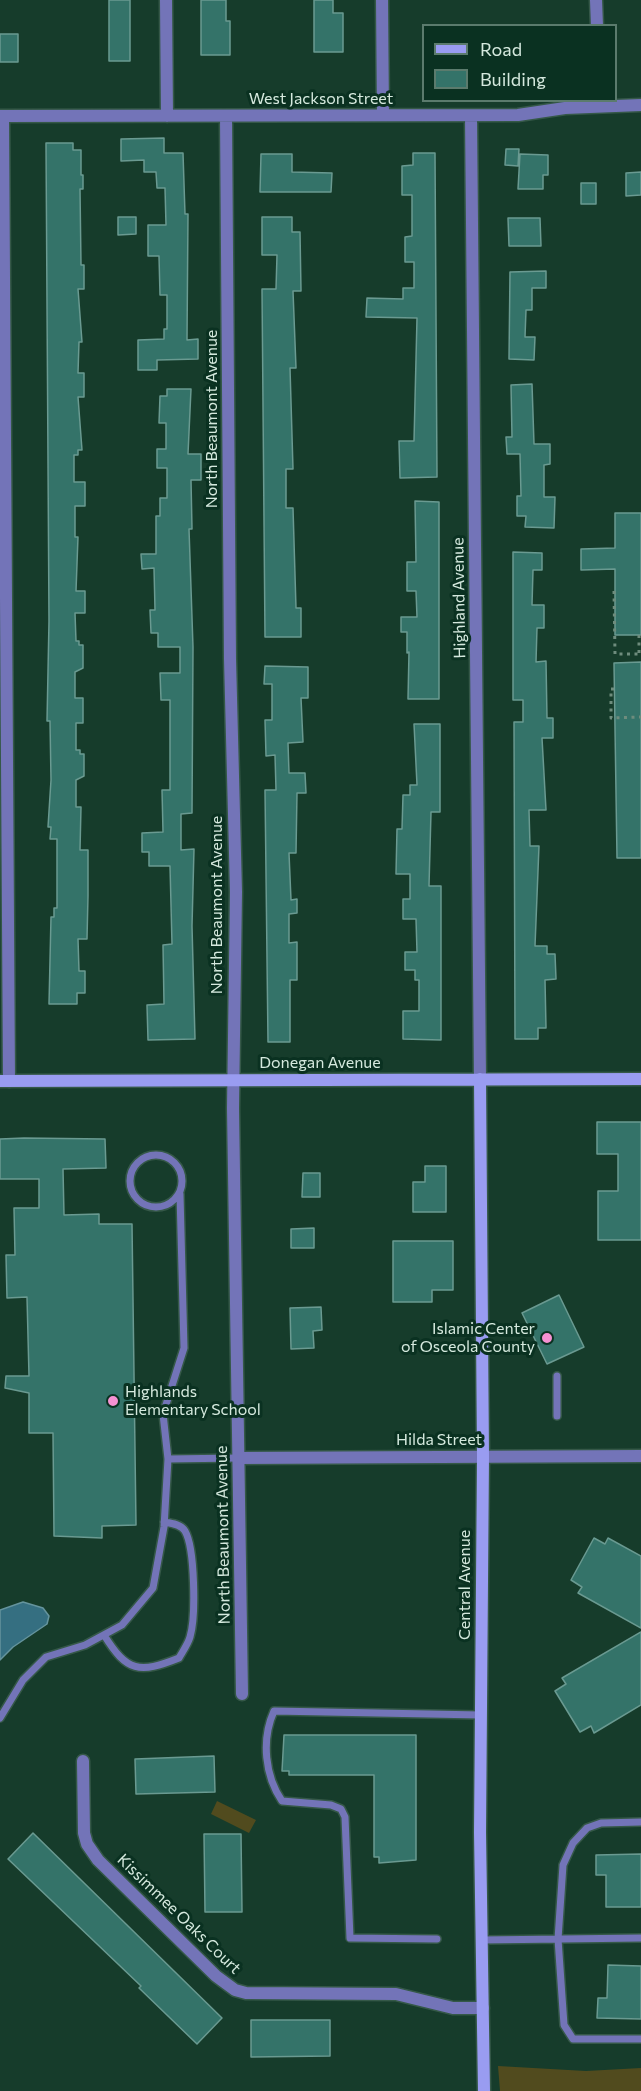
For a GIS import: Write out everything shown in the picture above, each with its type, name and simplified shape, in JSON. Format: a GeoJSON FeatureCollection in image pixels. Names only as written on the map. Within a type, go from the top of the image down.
{"type":"FeatureCollection","features":[{"type":"Feature","properties":{"kind":"street"},"geometry":{"type":"LineString","coordinates":[[166,0],[167,116]]}},
{"type":"Feature","properties":{"kind":"street"},"geometry":{"type":"LineString","coordinates":[[382,0],[383,115]]}},
{"type":"Feature","properties":{"kind":"street"},"geometry":{"type":"LineString","coordinates":[[596,0],[597,24]]}},
{"type":"Feature","properties":{"kind":"street","name":"West Jackson Street"},"geometry":{"type":"LineString","coordinates":[[2,116],[471,116],[518,115],[597,103],[641,105]]}},
{"type":"Feature","properties":{"kind":"street"},"geometry":{"type":"LineString","coordinates":[[2,116],[5,1081]]}},
{"type":"Feature","properties":{"kind":"street","name":"North Beaumont Avenue"},"geometry":{"type":"LineString","coordinates":[[226,116],[230,659],[236,892],[232,1080],[242,1694]]}},
{"type":"Feature","properties":{"kind":"street","name":"Highland Avenue"},"geometry":{"type":"LineString","coordinates":[[471,116],[480,1079]]}},
{"type":"Feature","properties":{"kind":"street","name":"Central Avenue"},"geometry":{"type":"LineString","coordinates":[[480,1079],[484,2091]]}},
{"type":"Feature","properties":{"kind":"street","name":"Donegan Avenue"},"geometry":{"type":"LineString","coordinates":[[5,1081],[641,1079]]}},
{"type":"Feature","properties":{"kind":"street","name":"Hilda Street"},"geometry":{"type":"LineString","coordinates":[[238,1458],[641,1456]]}},
{"type":"Feature","properties":{"kind":"street","name":"Kissimmee Oaks Court"},"geometry":{"type":"LineString","coordinates":[[83,1761],[84,1833],[87,1844],[98,1860],[209,1968],[235,1990],[246,1993],[396,1994],[453,2008],[483,2008]]}},
{"type":"Feature","properties":{"kind":"lane"},"geometry":{"type":"LineString","coordinates":[[0,1718],[23,1680],[46,1657],[85,1645],[122,1625],[153,1588],[164,1522],[168,1459],[163,1414],[184,1348],[180,1194],[183,1178],[181,1169],[170,1157],[153,1154],[145,1156],[132,1169],[130,1186],[140,1202],[158,1207],[166,1205],[180,1194]]}},
{"type":"Feature","properties":{"kind":"lane"},"geometry":{"type":"LineString","coordinates":[[557,1376],[557,1416]]}},
{"type":"Feature","properties":{"kind":"lane"},"geometry":{"type":"LineString","coordinates":[[168,1459],[238,1458]]}},
{"type":"Feature","properties":{"kind":"lane"},"geometry":{"type":"LineString","coordinates":[[104,1635],[117,1656],[128,1665],[144,1667],[180,1658],[190,1638],[193,1621],[191,1555],[185,1531],[180,1526],[164,1522]]}},
{"type":"Feature","properties":{"kind":"lane"},"geometry":{"type":"LineString","coordinates":[[437,1939],[350,1938],[345,1817],[341,1809],[331,1805],[282,1801],[273,1787],[266,1758],[268,1723],[274,1711],[481,1715]]}},
{"type":"Feature","properties":{"kind":"lane"},"geometry":{"type":"LineString","coordinates":[[641,1822],[601,1823],[586,1828],[573,1843],[563,1865],[558,1939],[564,2025],[573,2038],[641,2039]]}},
{"type":"Feature","properties":{"kind":"lane"},"geometry":{"type":"LineString","coordinates":[[482,1940],[641,1938]]}},
{"type":"Feature","properties":{"kind":"path"},"geometry":{"type":"LineString","coordinates":[[614,591],[615,654],[640,654],[639,635]]}},
{"type":"Feature","properties":{"kind":"path"},"geometry":{"type":"LineString","coordinates":[[614,689],[611,689],[611,718],[641,717]]}},
{"type":"Feature","properties":{"kind":"shaded area"},"geometry":{"type":"Polygon","coordinates":[[[217,1801],[256,1820],[249,1833],[211,1814],[217,1801]]]}},
{"type":"Feature","properties":{"kind":"shaded area"},"geometry":{"type":"Polygon","coordinates":[[[498,2066],[586,2071],[641,2068],[641,2091],[500,2091],[498,2066]]]}},
{"type":"Feature","properties":{"kind":"water"},"geometry":{"type":"Polygon","coordinates":[[[23,1602],[43,1608],[49,1616],[47,1624],[13,1647],[0,1660],[0,1610],[23,1602]]]}},
{"type":"Feature","properties":{"kind":"building"},"geometry":{"type":"Polygon","coordinates":[[[109,0],[130,0],[130,61],[109,61],[109,0]]]}},
{"type":"Feature","properties":{"kind":"building"},"geometry":{"type":"Polygon","coordinates":[[[201,0],[226,0],[226,21],[230,21],[230,55],[201,55],[201,0]]]}},
{"type":"Feature","properties":{"kind":"building"},"geometry":{"type":"Polygon","coordinates":[[[314,0],[333,0],[333,13],[343,13],[343,52],[314,52],[314,0]]]}},
{"type":"Feature","properties":{"kind":"building"},"geometry":{"type":"Polygon","coordinates":[[[0,34],[18,34],[18,62],[0,62],[0,34]]]}},
{"type":"Feature","properties":{"kind":"building"},"geometry":{"type":"Polygon","coordinates":[[[164,138],[164,153],[183,153],[185,214],[188,214],[187,340],[198,339],[198,359],[157,360],[157,370],[138,370],[138,340],[164,339],[164,329],[167,329],[167,295],[160,295],[159,256],[148,256],[148,225],[166,225],[165,188],[157,188],[156,172],[144,172],[144,160],[121,161],[121,139],[164,138]]]}},
{"type":"Feature","properties":{"kind":"building"},"geometry":{"type":"Polygon","coordinates":[[[46,143],[73,143],[73,150],[81,150],[81,175],[83,175],[83,189],[80,189],[81,265],[84,265],[84,289],[78,289],[82,342],[79,342],[78,373],[84,373],[84,397],[78,397],[82,450],[78,450],[78,455],[74,455],[74,482],[85,482],[85,506],[75,506],[75,537],[78,537],[76,591],[85,591],[85,613],[75,613],[76,641],[79,641],[79,645],[83,645],[83,668],[75,672],[75,698],[83,698],[83,723],[76,723],[76,750],[84,754],[84,776],[76,780],[76,807],[81,807],[80,850],[88,850],[88,896],[87,939],[78,939],[79,971],[85,971],[85,993],[77,993],[77,1004],[49,1004],[51,917],[54,917],[54,908],[57,908],[57,839],[50,839],[51,827],[48,827],[51,780],[50,721],[47,721],[49,621],[46,143]]]}},
{"type":"Feature","properties":{"kind":"building"},"geometry":{"type":"Polygon","coordinates":[[[506,149],[519,149],[518,166],[505,165],[506,149]]]}},
{"type":"Feature","properties":{"kind":"building"},"geometry":{"type":"Polygon","coordinates":[[[413,153],[435,153],[437,477],[400,478],[399,441],[414,441],[417,318],[366,317],[367,298],[403,299],[403,288],[414,288],[414,262],[405,262],[405,237],[412,236],[412,195],[402,195],[402,166],[413,165],[413,153]]]}},
{"type":"Feature","properties":{"kind":"building"},"geometry":{"type":"Polygon","coordinates":[[[261,154],[292,154],[292,172],[332,173],[331,192],[260,192],[261,154]]]}},
{"type":"Feature","properties":{"kind":"building"},"geometry":{"type":"Polygon","coordinates":[[[520,154],[548,155],[548,175],[543,175],[543,189],[518,189],[520,154]]]}},
{"type":"Feature","properties":{"kind":"building"},"geometry":{"type":"Polygon","coordinates":[[[641,172],[641,195],[626,196],[626,173],[641,172]]]}},
{"type":"Feature","properties":{"kind":"building"},"geometry":{"type":"Polygon","coordinates":[[[581,183],[596,183],[596,204],[581,204],[581,183]]]}},
{"type":"Feature","properties":{"kind":"building"},"geometry":{"type":"Polygon","coordinates":[[[118,217],[136,217],[136,234],[118,235],[118,217]]]}},
{"type":"Feature","properties":{"kind":"building"},"geometry":{"type":"Polygon","coordinates":[[[262,217],[292,217],[292,232],[300,232],[301,291],[293,291],[296,368],[290,368],[293,469],[286,469],[286,508],[293,508],[296,608],[301,608],[301,637],[265,637],[262,289],[276,289],[277,255],[262,255],[262,217]]]}},
{"type":"Feature","properties":{"kind":"building"},"geometry":{"type":"Polygon","coordinates":[[[508,218],[540,218],[541,246],[509,246],[508,218]]]}},
{"type":"Feature","properties":{"kind":"building"},"geometry":{"type":"Polygon","coordinates":[[[546,271],[546,288],[532,288],[532,310],[526,310],[525,337],[535,337],[534,360],[509,359],[510,272],[546,271]]]}},
{"type":"Feature","properties":{"kind":"building"},"geometry":{"type":"Polygon","coordinates":[[[532,384],[534,444],[550,444],[550,464],[544,465],[544,497],[555,497],[554,528],[525,527],[526,516],[517,516],[517,496],[521,496],[520,454],[507,454],[506,437],[512,437],[511,385],[532,384]]]}},
{"type":"Feature","properties":{"kind":"building"},"geometry":{"type":"Polygon","coordinates":[[[167,389],[191,389],[188,454],[201,454],[201,480],[191,480],[192,529],[189,529],[193,647],[192,813],[181,814],[181,850],[194,849],[192,926],[195,1039],[148,1040],[147,1005],[164,1004],[163,945],[172,944],[170,866],[149,866],[149,852],[142,852],[142,833],[163,832],[162,790],[170,790],[170,700],[161,700],[160,673],[180,673],[180,647],[158,647],[158,633],[151,633],[150,610],[155,610],[154,568],[142,569],[141,554],[156,554],[156,516],[160,516],[160,498],[167,498],[167,468],[157,468],[157,449],[166,449],[166,423],[159,423],[160,396],[167,396],[167,389]]]}},
{"type":"Feature","properties":{"kind":"building"},"geometry":{"type":"Polygon","coordinates":[[[415,501],[439,502],[439,699],[408,699],[409,652],[407,653],[407,632],[401,632],[401,617],[417,617],[416,591],[407,591],[407,562],[416,562],[415,501]]]}},
{"type":"Feature","properties":{"kind":"building"},"geometry":{"type":"Polygon","coordinates":[[[615,513],[641,513],[641,635],[615,635],[615,569],[581,570],[581,549],[615,548],[615,513]]]}},
{"type":"Feature","properties":{"kind":"building"},"geometry":{"type":"Polygon","coordinates":[[[513,552],[542,553],[542,570],[533,570],[532,605],[544,605],[544,628],[537,628],[536,662],[546,661],[547,718],[553,718],[553,738],[542,738],[546,810],[529,810],[530,846],[539,846],[535,946],[547,946],[547,954],[555,954],[556,979],[545,980],[546,1028],[538,1028],[538,1039],[515,1039],[514,722],[523,722],[523,700],[513,700],[513,552]]]}},
{"type":"Feature","properties":{"kind":"building"},"geometry":{"type":"Polygon","coordinates":[[[641,662],[641,858],[617,858],[614,663],[641,662]]]}},
{"type":"Feature","properties":{"kind":"building"},"geometry":{"type":"Polygon","coordinates":[[[265,666],[308,667],[308,698],[301,698],[303,742],[288,743],[289,773],[305,773],[306,793],[297,793],[296,853],[289,853],[291,900],[297,899],[297,913],[289,914],[289,943],[297,942],[297,980],[290,980],[290,1042],[268,1042],[265,790],[276,790],[275,755],[266,756],[265,720],[272,720],[272,684],[264,684],[265,666]]]}},
{"type":"Feature","properties":{"kind":"building"},"geometry":{"type":"Polygon","coordinates":[[[414,724],[440,724],[440,812],[431,812],[429,886],[441,886],[441,1040],[403,1039],[403,1011],[419,1011],[419,980],[415,980],[415,970],[405,970],[405,952],[417,952],[416,919],[403,919],[403,899],[410,899],[410,874],[396,874],[397,829],[402,829],[403,795],[410,795],[410,785],[417,785],[414,724]]]}},
{"type":"Feature","properties":{"kind":"building"},"geometry":{"type":"Polygon","coordinates":[[[597,1122],[641,1122],[641,1240],[598,1240],[598,1191],[618,1191],[618,1154],[597,1154],[597,1122]]]}},
{"type":"Feature","properties":{"kind":"building"},"geometry":{"type":"Polygon","coordinates":[[[0,1139],[105,1139],[106,1168],[63,1169],[64,1215],[99,1214],[99,1224],[132,1224],[136,1525],[102,1526],[102,1538],[54,1536],[53,1433],[29,1433],[29,1393],[5,1388],[6,1376],[29,1376],[27,1297],[7,1298],[6,1255],[15,1255],[14,1208],[39,1208],[39,1179],[0,1179],[0,1139]]]}},
{"type":"Feature","properties":{"kind":"building"},"geometry":{"type":"Polygon","coordinates":[[[425,1166],[446,1166],[446,1212],[413,1212],[413,1182],[425,1182],[425,1166]]]}},
{"type":"Feature","properties":{"kind":"building"},"geometry":{"type":"Polygon","coordinates":[[[303,1173],[320,1173],[320,1197],[302,1197],[303,1173]]]}},
{"type":"Feature","properties":{"kind":"building"},"geometry":{"type":"Polygon","coordinates":[[[314,1228],[314,1248],[291,1248],[291,1229],[314,1228]]]}},
{"type":"Feature","properties":{"kind":"building"},"geometry":{"type":"Polygon","coordinates":[[[393,1241],[453,1241],[453,1290],[432,1290],[432,1302],[393,1302],[393,1241]]]}},
{"type":"Feature","properties":{"kind":"building"},"geometry":{"type":"Polygon","coordinates":[[[559,1295],[584,1347],[547,1364],[522,1313],[559,1295]]]}},
{"type":"Feature","properties":{"kind":"building"},"geometry":{"type":"Polygon","coordinates":[[[321,1307],[322,1330],[313,1331],[314,1348],[291,1349],[290,1308],[321,1307]]]}},
{"type":"Feature","properties":{"kind":"building"},"geometry":{"type":"Polygon","coordinates":[[[594,1538],[605,1544],[608,1538],[641,1556],[641,1628],[578,1593],[582,1587],[571,1580],[594,1538]]]}},
{"type":"Feature","properties":{"kind":"building"},"geometry":{"type":"Polygon","coordinates":[[[641,1632],[641,1705],[594,1733],[591,1726],[580,1732],[555,1691],[566,1684],[562,1678],[641,1632]]]}},
{"type":"Feature","properties":{"kind":"building"},"geometry":{"type":"Polygon","coordinates":[[[284,1735],[416,1735],[416,1860],[379,1863],[379,1857],[374,1857],[374,1775],[289,1775],[289,1771],[282,1771],[284,1735]]]}},
{"type":"Feature","properties":{"kind":"building"},"geometry":{"type":"Polygon","coordinates":[[[214,1756],[215,1792],[136,1794],[135,1759],[214,1756]]]}},
{"type":"Feature","properties":{"kind":"building"},"geometry":{"type":"Polygon","coordinates":[[[33,1833],[222,2018],[197,2044],[139,1988],[141,1986],[8,1859],[33,1833]]]}},
{"type":"Feature","properties":{"kind":"building"},"geometry":{"type":"Polygon","coordinates":[[[204,1834],[241,1834],[242,1912],[205,1912],[204,1834]]]}},
{"type":"Feature","properties":{"kind":"building"},"geometry":{"type":"Polygon","coordinates":[[[641,1854],[641,1907],[606,1907],[606,1875],[596,1875],[596,1855],[641,1854]]]}},
{"type":"Feature","properties":{"kind":"building"},"geometry":{"type":"Polygon","coordinates":[[[608,1965],[641,1966],[641,2019],[597,2018],[598,1998],[607,1998],[608,1965]]]}},
{"type":"Feature","properties":{"kind":"building"},"geometry":{"type":"Polygon","coordinates":[[[251,2020],[330,2020],[330,2056],[251,2057],[251,2020]]]}},
{"type":"Feature","properties":{"kind":"place","name":"Islamic Center of Osceola County"},"geometry":{"type":"Point","coordinates":[547,1338]}},
{"type":"Feature","properties":{"kind":"place","name":"Highlands Elementary School"},"geometry":{"type":"Point","coordinates":[113,1401]}}]}
